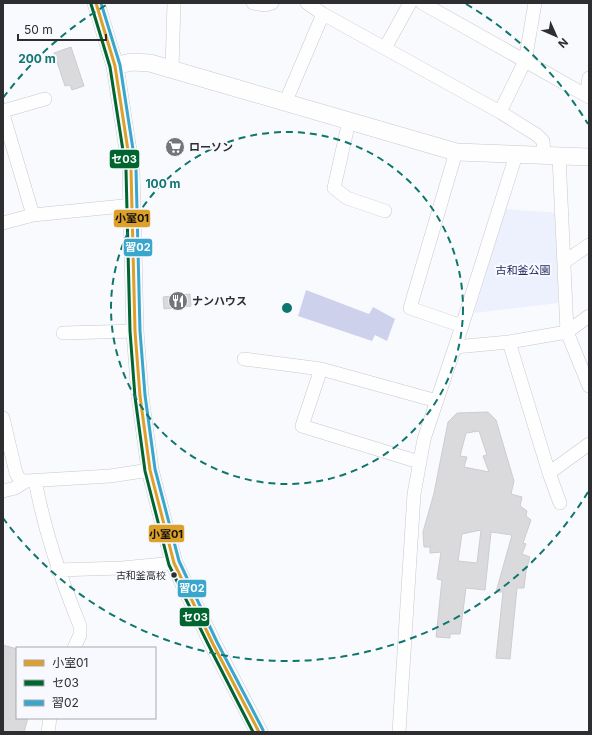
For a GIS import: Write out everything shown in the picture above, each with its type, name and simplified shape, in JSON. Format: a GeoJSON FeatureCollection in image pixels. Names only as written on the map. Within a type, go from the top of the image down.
{"type":"FeatureCollection","features":[{"type":"Feature","properties":{"kind":"street"},"geometry":{"type":"LineString","coordinates":[[96,3],[114,66],[131,170],[135,331],[140,396],[150,470],[174,563],[213,644],[259,732]]}},
{"type":"Feature","properties":{"kind":"street"},"geometry":{"type":"LineString","coordinates":[[172,69],[174,3]]}},
{"type":"Feature","properties":{"kind":"street"},"geometry":{"type":"LineString","coordinates":[[253,3],[264,5],[272,3]]}},
{"type":"Feature","properties":{"kind":"street"},"geometry":{"type":"LineString","coordinates":[[307,3],[323,14],[500,112],[537,135],[543,141],[552,155],[564,262],[567,332],[589,386]]}},
{"type":"Feature","properties":{"kind":"street"},"geometry":{"type":"LineString","coordinates":[[385,48],[410,3]]}},
{"type":"Feature","properties":{"kind":"street"},"geometry":{"type":"LineString","coordinates":[[422,3],[588,96],[589,78]]}},
{"type":"Feature","properties":{"kind":"street"},"geometry":{"type":"LineString","coordinates":[[500,112],[525,61],[535,3]]}},
{"type":"Feature","properties":{"kind":"street"},"geometry":{"type":"LineString","coordinates":[[284,103],[323,14]]}},
{"type":"Feature","properties":{"kind":"street"},"geometry":{"type":"LineString","coordinates":[[114,66],[130,62],[141,62],[172,69],[284,103],[456,152],[589,157]]}},
{"type":"Feature","properties":{"kind":"street"},"geometry":{"type":"LineString","coordinates":[[3,111],[45,100]]}},
{"type":"Feature","properties":{"kind":"street"},"geometry":{"type":"LineString","coordinates":[[3,114],[33,215]]}},
{"type":"Feature","properties":{"kind":"street"},"geometry":{"type":"LineString","coordinates":[[349,121],[334,188],[347,198],[385,210]]}},
{"type":"Feature","properties":{"kind":"street"},"geometry":{"type":"LineString","coordinates":[[456,152],[410,308],[462,326]]}},
{"type":"Feature","properties":{"kind":"street"},"geometry":{"type":"LineString","coordinates":[[400,732],[414,494],[424,439],[455,348],[516,154]]}},
{"type":"Feature","properties":{"kind":"street"},"geometry":{"type":"LineString","coordinates":[[3,223],[33,215],[132,205]]}},
{"type":"Feature","properties":{"kind":"street"},"geometry":{"type":"LineString","coordinates":[[564,262],[589,245]]}},
{"type":"Feature","properties":{"kind":"street"},"geometry":{"type":"LineString","coordinates":[[455,348],[509,342],[567,332],[589,316]]}},
{"type":"Feature","properties":{"kind":"street"},"geometry":{"type":"LineString","coordinates":[[63,333],[135,331]]}},
{"type":"Feature","properties":{"kind":"street"},"geometry":{"type":"LineString","coordinates":[[509,342],[549,473],[560,503]]}},
{"type":"Feature","properties":{"kind":"street"},"geometry":{"type":"LineString","coordinates":[[244,359],[322,369],[437,401]]}},
{"type":"Feature","properties":{"kind":"street"},"geometry":{"type":"LineString","coordinates":[[322,369],[302,426],[420,462]]}},
{"type":"Feature","properties":{"kind":"street"},"geometry":{"type":"LineString","coordinates":[[3,418],[16,473],[20,480],[110,476],[150,470]]}},
{"type":"Feature","properties":{"kind":"street"},"geometry":{"type":"LineString","coordinates":[[549,473],[589,444]]}},
{"type":"Feature","properties":{"kind":"street"},"geometry":{"type":"LineString","coordinates":[[3,491],[15,488],[30,480]]}},
{"type":"Feature","properties":{"kind":"street"},"geometry":{"type":"LineString","coordinates":[[30,480],[40,508],[57,570],[80,626],[80,635],[74,647]]}},
{"type":"Feature","properties":{"kind":"street"},"geometry":{"type":"LineString","coordinates":[[57,570],[122,568],[174,563]]}},
{"type":"Feature","properties":{"kind":"street"},"geometry":{"type":"LineString","coordinates":[[48,732],[50,719]]}},
{"type":"Feature","properties":{"kind":"green space","name":"古和釜公園"},"geometry":{"type":"Polygon","coordinates":[[[505,209],[558,213],[558,303],[474,313],[505,209]]]}},
{"type":"Feature","properties":{"kind":"shaded area"},"geometry":{"type":"Polygon","coordinates":[[[306,290],[369,314],[373,307],[395,319],[387,341],[375,335],[372,341],[298,316],[306,290]]]}},
{"type":"Feature","properties":{"kind":"building"},"geometry":{"type":"Polygon","coordinates":[[[71,47],[84,86],[72,90],[70,85],[65,86],[54,53],[71,47]]]}},
{"type":"Feature","properties":{"kind":"building"},"geometry":{"type":"Polygon","coordinates":[[[190,294],[191,306],[164,309],[163,297],[190,294]]]}},
{"type":"Feature","properties":{"kind":"building"},"geometry":{"type":"Polygon","coordinates":[[[488,412],[496,420],[514,481],[511,494],[522,497],[520,506],[527,511],[526,516],[531,520],[523,543],[526,544],[522,554],[530,557],[526,571],[524,588],[517,588],[510,659],[496,658],[503,592],[496,592],[512,535],[491,532],[485,590],[466,588],[460,634],[450,634],[450,638],[436,637],[442,580],[437,579],[441,552],[430,553],[430,547],[424,547],[423,532],[434,493],[448,422],[457,413],[488,412]],[[474,430],[473,432],[466,433],[460,456],[467,457],[464,467],[489,472],[483,456],[487,455],[479,431],[474,432],[474,430]],[[481,530],[462,534],[458,561],[477,563],[481,530]]]}},
{"type":"Feature","properties":{"kind":"building"},"geometry":{"type":"Polygon","coordinates":[[[3,645],[16,649],[16,719],[28,719],[24,732],[3,732],[3,645]]]}},
{"type":"Feature","properties":{"kind":"transit line","name":"小室01"},"geometry":{"type":"LineString","coordinates":[[96,3],[115,66],[131,170],[135,331],[140,396],[150,470],[174,563],[213,644],[259,732]]}},
{"type":"Feature","properties":{"kind":"transit line","name":"習02"},"geometry":{"type":"LineString","coordinates":[[101,3],[120,65],[136,169],[140,331],[145,395],[155,469],[179,561],[217,642],[263,730]]}},
{"type":"Feature","properties":{"kind":"transit line","name":"セ03"},"geometry":{"type":"LineString","coordinates":[[91,4],[110,67],[126,170],[130,331],[135,397],[145,471],[169,565],[253,732]]}},
{"type":"Feature","properties":{"kind":"place","name":"ローソン"},"geometry":{"type":"Point","coordinates":[175,147]}},
{"type":"Feature","properties":{"kind":"place","name":"ナンハウス"},"geometry":{"type":"Point","coordinates":[178,301]}},
{"type":"Feature","properties":{"kind":"place","name":"古和釜高校"},"geometry":{"type":"Point","coordinates":[174,575]}}]}
